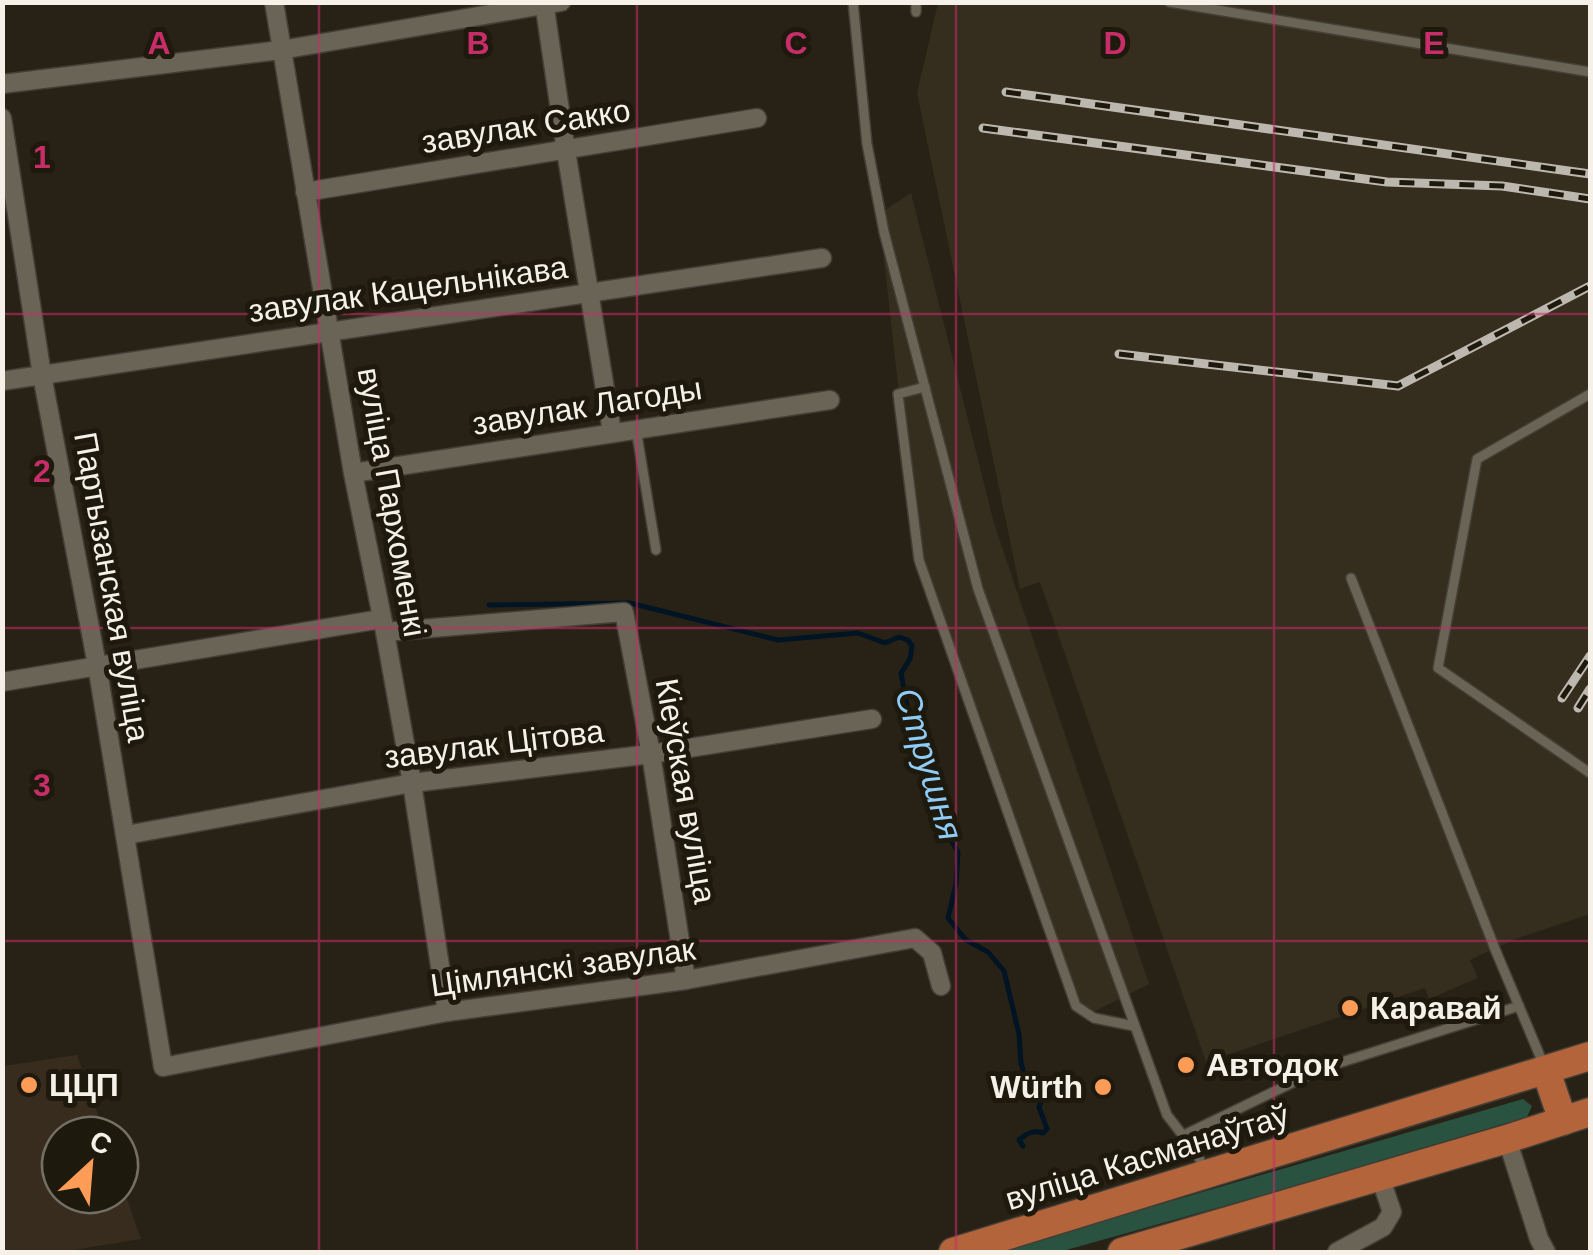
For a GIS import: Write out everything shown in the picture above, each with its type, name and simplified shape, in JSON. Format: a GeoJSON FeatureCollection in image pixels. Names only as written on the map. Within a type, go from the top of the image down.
{"type":"FeatureCollection","features":[{"type":"Feature","properties":{"kind":"main road","name":"вуліца Касманаўтаў"},"geometry":{"type":"LineString","coordinates":[[953,1252],[1590,1056]]}},
{"type":"Feature","properties":{"kind":"main road"},"geometry":{"type":"LineString","coordinates":[[1546,1071],[1563,1121]]}},
{"type":"Feature","properties":{"kind":"main road"},"geometry":{"type":"LineString","coordinates":[[1122,1252],[1590,1112]]}},
{"type":"Feature","properties":{"kind":"street","name":"вуліца Пархоменкі"},"geometry":{"type":"LineString","coordinates":[[274,2],[353,473],[412,783],[446,1012]]}},
{"type":"Feature","properties":{"kind":"street"},"geometry":{"type":"LineString","coordinates":[[2,84],[282,50],[550,4],[566,150],[612,432]]}},
{"type":"Feature","properties":{"kind":"street","name":"Партызанская вуліца"},"geometry":{"type":"LineString","coordinates":[[2,118],[42,375],[98,664],[163,1066]]}},
{"type":"Feature","properties":{"kind":"street","name":"завулак Сакко"},"geometry":{"type":"LineString","coordinates":[[305,192],[757,118]]}},
{"type":"Feature","properties":{"kind":"street","name":"завулак Кацельнікава"},"geometry":{"type":"LineString","coordinates":[[2,381],[822,258]]}},
{"type":"Feature","properties":{"kind":"street","name":"завулак Лагоды"},"geometry":{"type":"LineString","coordinates":[[353,473],[830,400]]}},
{"type":"Feature","properties":{"kind":"street","name":"Кіеўская вуліца"},"geometry":{"type":"LineString","coordinates":[[383,625],[624,612],[651,754],[686,980]]}},
{"type":"Feature","properties":{"kind":"street"},"geometry":{"type":"LineString","coordinates":[[2,682],[98,664],[383,625]]}},
{"type":"Feature","properties":{"kind":"street","name":"завулак Цітова"},"geometry":{"type":"LineString","coordinates":[[126,836],[412,783],[651,754],[872,719]]}},
{"type":"Feature","properties":{"kind":"street","name":"Цімлянскі завулак"},"geometry":{"type":"LineString","coordinates":[[163,1066],[446,1012],[686,980],[916,938],[932,953],[941,986]]}},
{"type":"Feature","properties":{"kind":"street"},"geometry":{"type":"LineString","coordinates":[[1507,1139],[1546,1252]]}},
{"type":"Feature","properties":{"kind":"street"},"geometry":{"type":"LineString","coordinates":[[1337,1252],[1383,1227],[1392,1212],[1380,1177]]}},
{"type":"Feature","properties":{"kind":"lane"},"geometry":{"type":"LineString","coordinates":[[854,2],[868,144],[884,232],[978,590],[1166,1114],[1198,1156],[1206,1176]]}},
{"type":"Feature","properties":{"kind":"lane"},"geometry":{"type":"LineString","coordinates":[[1169,2],[1590,72]]}},
{"type":"Feature","properties":{"kind":"lane"},"geometry":{"type":"LineString","coordinates":[[925,386],[898,394],[919,560],[1076,1006],[1094,1018],[1134,1026]]}},
{"type":"Feature","properties":{"kind":"lane"},"geometry":{"type":"LineString","coordinates":[[1590,394],[1478,459],[1438,668],[1590,772]]}},
{"type":"Feature","properties":{"kind":"lane"},"geometry":{"type":"LineString","coordinates":[[636,429],[656,550]]}},
{"type":"Feature","properties":{"kind":"lane"},"geometry":{"type":"LineString","coordinates":[[1351,578],[1546,1071]]}},
{"type":"Feature","properties":{"kind":"lane"},"geometry":{"type":"LineString","coordinates":[[1184,1135],[1323,1068],[1519,1006]]}},
{"type":"Feature","properties":{"kind":"shaded area"},"geometry":{"type":"Polygon","coordinates":[[[938,3],[1590,3],[1590,914],[1515,939],[1470,960],[1478,978],[1429,999],[1425,988],[1206,1062],[1040,582],[1020,589],[917,93],[938,3]]]}},
{"type":"Feature","properties":{"kind":"shaded area"},"geometry":{"type":"Polygon","coordinates":[[[911,193],[994,523],[1149,984],[1083,1017],[916,546],[879,214],[911,193]]]}},
{"type":"Feature","properties":{"kind":"shaded area"},"geometry":{"type":"Polygon","coordinates":[[[77,1055],[98,1115],[40,1115],[40,1215],[133,1215],[141,1239],[61,1252],[3,1252],[3,1066],[77,1055]]]}},
{"type":"Feature","properties":{"kind":"green space"},"geometry":{"type":"Polygon","coordinates":[[[1523,1099],[1532,1106],[1527,1117],[1263,1195],[1059,1252],[996,1252],[1523,1099]]]}},
{"type":"Feature","properties":{"kind":"waterway","name":"Струшня"},"geometry":{"type":"LineString","coordinates":[[489,605],[630,603],[778,640],[858,633],[885,643],[899,637],[908,640],[912,646],[910,659],[901,673],[911,727],[946,832],[958,852],[948,918],[966,940],[988,952],[1004,971],[1025,1078],[1041,1102],[1039,1107],[1047,1129],[1019,1140],[1023,1146]]}},
{"type":"Feature","properties":{"kind":"railway"},"geometry":{"type":"LineString","coordinates":[[1006,92],[1590,174]]}},
{"type":"Feature","properties":{"kind":"railway"},"geometry":{"type":"LineString","coordinates":[[983,128],[1387,182],[1502,186],[1590,199]]}},
{"type":"Feature","properties":{"kind":"railway"},"geometry":{"type":"LineString","coordinates":[[1119,354],[1398,386],[1590,286]]}},
{"type":"Feature","properties":{"kind":"railway"},"geometry":{"type":"LineString","coordinates":[[1562,698],[1590,656]]}},
{"type":"Feature","properties":{"kind":"railway"},"geometry":{"type":"LineString","coordinates":[[1578,708],[1590,689]]}},
{"type":"Feature","properties":{"kind":"place","name":"Каравай"},"geometry":{"type":"Point","coordinates":[1350,1008]}},
{"type":"Feature","properties":{"kind":"place","name":"Автодок"},"geometry":{"type":"Point","coordinates":[1186,1065]}},
{"type":"Feature","properties":{"kind":"place","name":"ЦЦП"},"geometry":{"type":"Point","coordinates":[29,1085]}},
{"type":"Feature","properties":{"kind":"place","name":"Würth"},"geometry":{"type":"Point","coordinates":[1103,1087]}}]}
